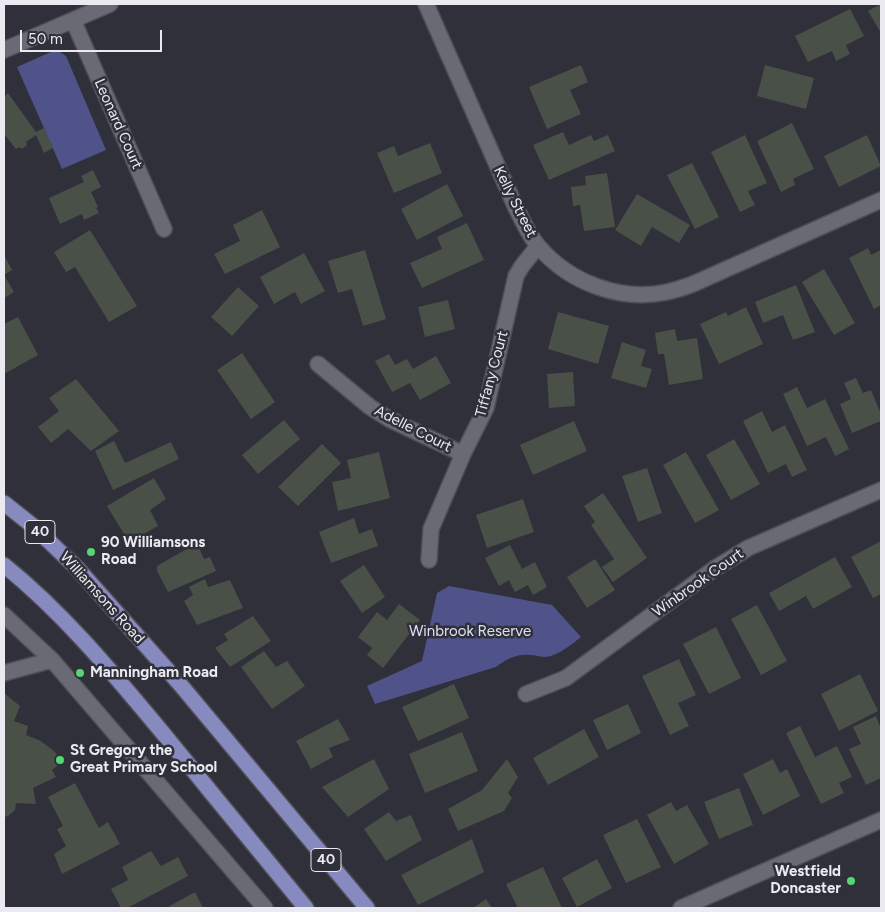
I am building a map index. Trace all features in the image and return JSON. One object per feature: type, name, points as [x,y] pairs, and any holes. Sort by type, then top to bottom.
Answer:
[{"type":"main road","name":"Williamsons Road","points":[[4,503],[33,526],[77,568],[179,683],[367,908]]},
{"type":"main road","points":[[4,564],[25,581],[109,668],[306,908]]},
{"type":"street","points":[[4,50],[110,4]]},
{"type":"street","name":"Kelly Street","points":[[426,4],[516,208],[538,246],[568,272],[594,286],[617,293],[667,292],[693,284],[881,200]]},
{"type":"street","name":"Leonard Court","points":[[73,20],[164,228]]},
{"type":"street","name":"Tiffany Court","points":[[429,560],[431,529],[463,454],[486,408],[516,276],[538,246]]},
{"type":"street","name":"Adelle Court","points":[[318,364],[370,407],[389,420],[463,454]]},
{"type":"street","name":"Winbrook Court","points":[[526,694],[566,678],[714,569],[748,548],[881,490]]},
{"type":"street","points":[[6,622],[52,660],[265,908]]},
{"type":"street","points":[[4,673],[52,660]]},
{"type":"street","points":[[682,908],[881,820]]},
{"type":"green space","points":[[53,51],[60,52],[66,56],[106,150],[62,169],[17,67]]},
{"type":"green space","name":"Winbrook Reserve","points":[[449,586],[552,605],[581,637],[565,649],[551,656],[516,656],[496,667],[375,704],[367,686],[422,661],[437,593]]},
{"type":"building","points":[[881,4],[881,33],[868,11]]},
{"type":"building","points":[[850,9],[864,36],[846,45],[850,54],[836,61],[832,51],[808,62],[795,36]]},
{"type":"building","points":[[581,65],[588,82],[570,90],[581,114],[547,129],[529,87]]},
{"type":"building","points":[[765,65],[814,78],[806,109],[757,96]]},
{"type":"building","points":[[8,93],[36,132],[44,128],[53,148],[44,153],[36,135],[26,142],[27,145],[22,149],[19,147],[16,149],[4,134],[4,97]]},
{"type":"building","points":[[792,123],[814,169],[793,179],[795,185],[781,192],[757,141]]},
{"type":"building","points":[[563,132],[569,145],[591,135],[594,141],[608,135],[615,151],[549,180],[533,145]]},
{"type":"building","points":[[745,135],[767,183],[748,191],[755,205],[740,212],[711,152]]},
{"type":"building","points":[[867,135],[881,166],[839,187],[824,156]]},
{"type":"building","points":[[430,143],[442,173],[394,193],[377,153],[394,146],[398,156]]},
{"type":"building","points":[[692,163],[719,217],[695,229],[667,175]]},
{"type":"building","points":[[93,170],[101,187],[91,192],[99,213],[84,220],[82,214],[60,224],[49,198],[84,182],[81,176]]},
{"type":"building","points":[[607,173],[615,227],[584,231],[580,205],[573,206],[571,187],[586,185],[585,176]]},
{"type":"building","points":[[447,184],[463,216],[417,240],[401,209]]},
{"type":"building","points":[[637,194],[690,225],[679,243],[652,227],[641,246],[615,230]]},
{"type":"building","points":[[262,210],[280,247],[225,274],[214,254],[240,241],[233,225]]},
{"type":"building","points":[[467,223],[484,260],[422,288],[410,263],[442,249],[437,237]]},
{"type":"building","points":[[90,230],[137,306],[109,322],[75,267],[66,272],[54,252]]},
{"type":"building","points":[[868,248],[871,255],[881,250],[881,305],[874,309],[849,258]]},
{"type":"building","points":[[365,250],[386,319],[363,326],[352,289],[338,293],[328,261]]},
{"type":"building","points":[[304,253],[325,291],[301,304],[295,292],[274,304],[260,277]]},
{"type":"building","points":[[4,255],[12,270],[4,275]]},
{"type":"building","points":[[824,269],[855,323],[834,335],[802,282]]},
{"type":"building","points":[[4,275],[14,292],[4,298]]},
{"type":"building","points":[[796,285],[815,332],[793,340],[783,315],[763,323],[755,302]]},
{"type":"building","points":[[238,287],[259,306],[232,336],[211,317]]},
{"type":"building","points":[[448,300],[455,329],[425,337],[418,307]]},
{"type":"building","points":[[746,307],[763,344],[719,364],[700,324],[726,312],[728,316]]},
{"type":"building","points":[[558,312],[609,326],[598,364],[548,349]]},
{"type":"building","points":[[18,317],[38,355],[4,374],[4,324]]},
{"type":"building","points":[[675,329],[677,341],[697,338],[703,379],[669,385],[664,354],[658,354],[655,333]]},
{"type":"building","points":[[622,342],[646,350],[641,366],[652,369],[646,388],[611,378]]},
{"type":"building","points":[[242,353],[275,402],[251,419],[217,370]]},
{"type":"building","points":[[389,354],[395,365],[407,359],[413,369],[436,356],[451,383],[420,400],[410,383],[392,392],[375,361]]},
{"type":"building","points":[[573,372],[575,406],[549,408],[547,374]]},
{"type":"building","points":[[856,378],[863,393],[871,390],[881,414],[881,421],[852,433],[840,404],[851,399],[844,383]]},
{"type":"building","points":[[76,379],[119,431],[91,451],[68,429],[51,443],[38,427],[59,411],[49,398]]},
{"type":"building","points":[[797,387],[807,408],[825,399],[849,449],[835,456],[826,437],[807,446],[783,394]]},
{"type":"building","points":[[762,411],[772,432],[785,425],[807,470],[792,477],[786,464],[768,473],[743,421]]},
{"type":"building","points":[[284,420],[300,439],[258,474],[242,455]]},
{"type":"building","points":[[574,421],[587,451],[533,475],[520,445]]},
{"type":"building","points":[[734,439],[760,484],[731,500],[706,455]]},
{"type":"building","points":[[114,441],[125,463],[171,442],[179,459],[113,490],[95,451]]},
{"type":"building","points":[[322,444],[341,463],[298,506],[278,487]]},
{"type":"building","points":[[379,452],[390,498],[338,511],[332,482],[351,478],[347,460]]},
{"type":"building","points":[[686,452],[719,510],[695,523],[663,465]]},
{"type":"building","points":[[647,468],[662,513],[638,522],[622,476]]},
{"type":"building","points":[[154,478],[166,499],[150,510],[158,526],[129,542],[107,506]]},
{"type":"building","points":[[603,493],[647,558],[613,582],[602,567],[614,559],[591,525],[595,522],[584,506]]},
{"type":"building","points":[[523,499],[534,532],[487,548],[476,515]]},
{"type":"building","points":[[354,518],[359,534],[372,529],[378,546],[331,563],[319,532]]},
{"type":"building","points":[[881,541],[881,594],[873,598],[851,557]]},
{"type":"building","points":[[197,543],[204,559],[210,557],[216,571],[168,592],[157,571],[157,566]]},
{"type":"building","points":[[510,545],[522,569],[535,562],[547,587],[533,595],[528,585],[515,592],[509,580],[499,586],[485,558]]},
{"type":"building","points":[[835,557],[852,587],[813,609],[806,596],[779,611],[769,593]]},
{"type":"building","points":[[595,559],[615,590],[587,608],[567,577]]},
{"type":"building","points":[[364,565],[385,597],[362,613],[340,581]]},
{"type":"building","points":[[205,579],[208,587],[230,580],[243,608],[197,625],[184,601],[193,595],[189,587]]},
{"type":"building","points":[[399,604],[420,620],[383,668],[367,655],[372,648],[358,637],[377,612],[387,620]]},
{"type":"building","points":[[757,605],[787,661],[761,675],[731,619]]},
{"type":"building","points":[[253,616],[271,641],[230,667],[215,648],[228,640],[224,634]]},
{"type":"building","points":[[716,627],[741,678],[709,694],[683,644]]},
{"type":"building","points":[[264,651],[276,667],[287,661],[305,686],[272,709],[241,667]]},
{"type":"building","points":[[679,659],[696,695],[678,703],[689,726],[670,735],[642,676]]},
{"type":"building","points":[[860,674],[878,711],[839,731],[821,694]]},
{"type":"building","points":[[454,684],[469,718],[418,741],[402,707]]},
{"type":"building","points":[[4,693],[20,706],[14,721],[28,726],[26,735],[41,741],[55,752],[62,762],[52,770],[56,777],[33,788],[36,804],[16,803],[15,810],[4,817]]},
{"type":"building","points":[[628,704],[641,733],[607,750],[593,720]]},
{"type":"building","points":[[876,716],[881,729],[881,778],[866,785],[849,749],[861,744],[853,727]]},
{"type":"building","points":[[338,719],[350,740],[329,748],[333,757],[311,769],[296,741]]},
{"type":"building","points":[[800,726],[815,757],[837,746],[852,777],[839,783],[844,793],[821,804],[786,733]]},
{"type":"building","points":[[584,729],[599,757],[548,785],[533,758]]},
{"type":"building","points":[[462,732],[478,771],[425,793],[409,754]]},
{"type":"building","points":[[374,759],[389,789],[348,817],[322,787]]},
{"type":"building","points":[[507,759],[518,777],[508,793],[512,798],[504,811],[458,831],[448,809],[482,790]]},
{"type":"building","points":[[773,759],[780,773],[787,769],[800,796],[763,815],[743,774]]},
{"type":"building","points":[[75,783],[99,828],[108,822],[120,844],[62,874],[54,854],[66,846],[57,829],[63,826],[48,797]]},
{"type":"building","points":[[739,788],[753,825],[719,839],[704,802]]},
{"type":"building","points":[[671,802],[676,811],[687,805],[709,844],[674,864],[647,815]]},
{"type":"building","points":[[389,812],[396,821],[411,815],[422,840],[386,861],[364,829]]},
{"type":"building","points":[[637,819],[661,867],[626,883],[603,835]]},
{"type":"building","points":[[472,839],[484,872],[418,905],[401,875]]},
{"type":"building","points":[[151,851],[161,866],[178,857],[188,876],[127,908],[121,908],[111,889],[128,880],[122,867]]},
{"type":"building","points":[[597,859],[612,888],[577,907],[562,878]]},
{"type":"building","points":[[543,867],[562,908],[518,908],[506,884]]},
{"type":"building","points":[[195,892],[203,908],[166,908]]},
{"type":"building","points":[[486,899],[492,908],[473,908]]},
{"type":"place","name":"90 Williamsons Road","points":[[91,552]]},
{"type":"place","name":"Manningham Road","points":[[80,673]]},
{"type":"place","name":"St Gregory the Great Primary School","points":[[60,760]]},
{"type":"place","name":"Westfield Doncaster","points":[[851,881]]}]
